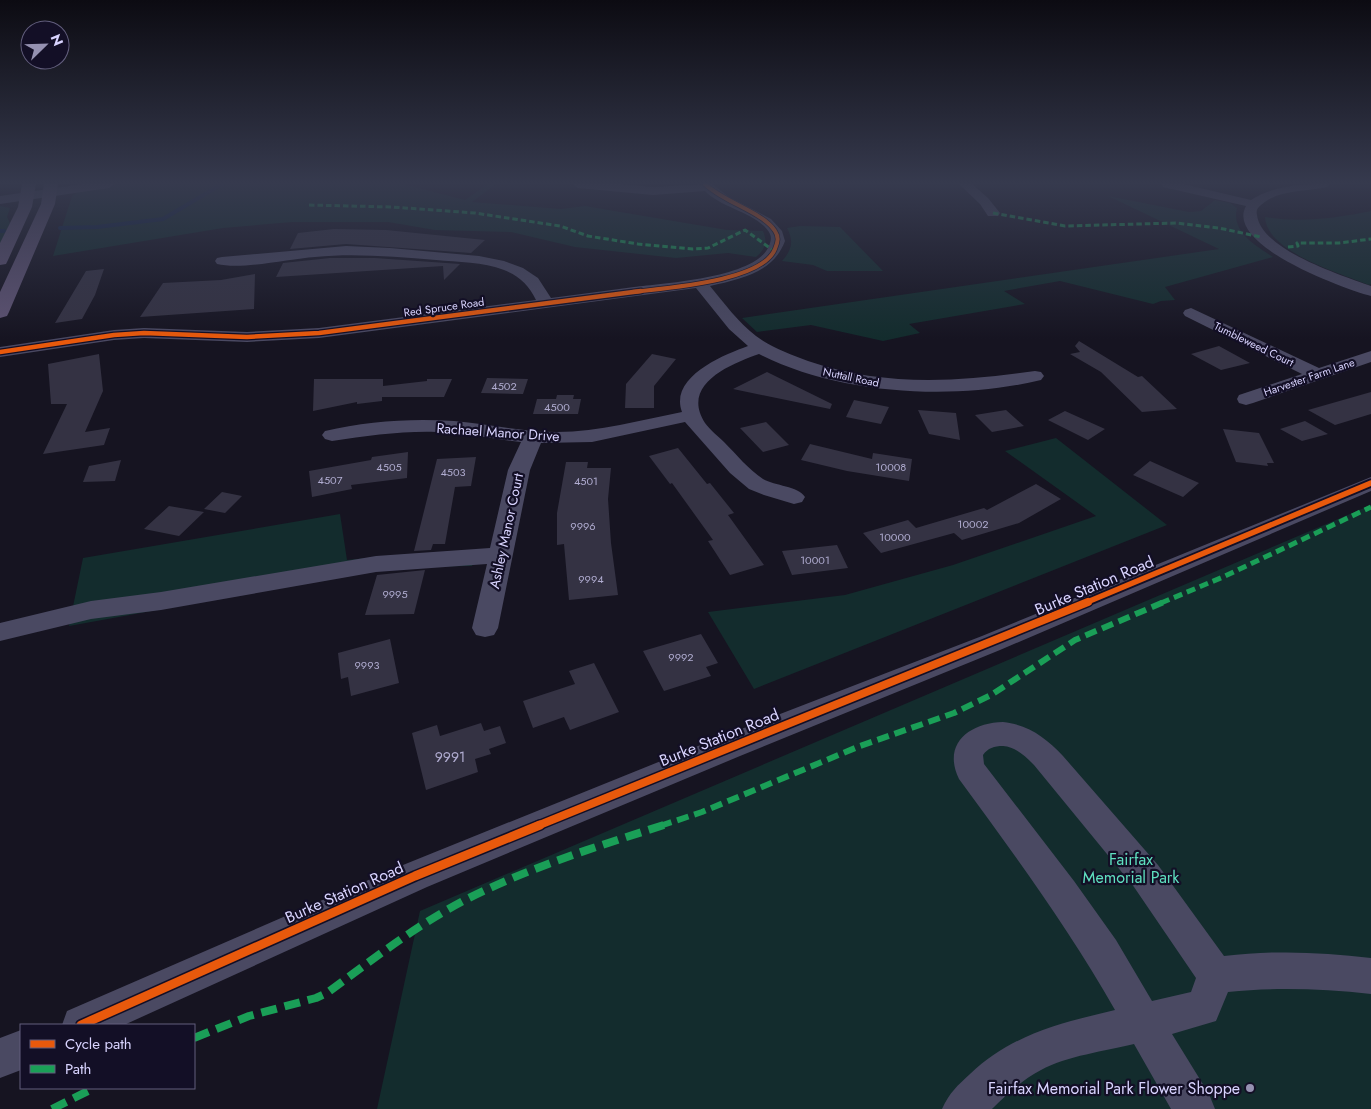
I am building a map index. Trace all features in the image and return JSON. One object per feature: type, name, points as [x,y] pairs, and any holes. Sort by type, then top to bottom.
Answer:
[{"type":"main road","points":[[0,260],[12,236]]},
{"type":"main road","points":[[0,312],[35,236]]},
{"type":"street","name":"Red Spruce Road","points":[[0,352],[114,335],[144,333],[247,337],[300,335],[700,282],[733,275],[758,265],[774,251],[777,236]]},
{"type":"street","points":[[1260,236],[1269,244],[1303,264],[1371,291]]},
{"type":"street","points":[[222,261],[241,261],[309,252],[353,250],[477,260],[505,266],[525,275],[538,288],[546,303]]},
{"type":"street","name":"Nuttall Road","points":[[700,282],[732,322],[760,347],[821,371],[890,384],[956,387],[1035,376]]},
{"type":"street","name":"Tumbleweed Court","points":[[1190,314],[1317,374]]},
{"type":"street","points":[[760,347],[723,362],[707,372],[697,383],[691,395],[692,416],[699,427],[741,473],[763,487],[794,497]]},
{"type":"street","name":"Harvester Farm Lane","points":[[1246,399],[1371,356]]},
{"type":"street","name":"Rachael Manor Drive","points":[[332,435],[405,426],[452,427],[534,438],[560,438],[598,434],[692,416]]},
{"type":"street","name":"Ashley Manor Court","points":[[485,628],[518,470],[534,438]]},
{"type":"street","name":"Burke Station Road","points":[[83,1024],[415,876],[729,747],[991,643],[1371,483]]},
{"type":"street","points":[[0,632],[91,610],[161,601],[376,564],[500,555]]},
{"type":"street","points":[[1194,1109],[1103,953],[1062,892],[970,770],[966,759],[969,748],[978,740],[994,734],[1006,734],[1021,738],[1032,745],[1064,779],[1146,876],[1216,975]]},
{"type":"street","points":[[1216,975],[1262,970],[1318,970],[1371,976]]},
{"type":"street","points":[[963,1109],[1000,1074],[1030,1054],[1063,1042],[1203,1008],[1216,975]]},
{"type":"street","points":[[0,1058],[20,1050]]},
{"type":"green space","points":[[0,236],[5,236],[0,247]]},
{"type":"green space","points":[[59,236],[176,236],[53,256]]},
{"type":"green space","points":[[527,236],[765,236],[762,251],[756,257],[728,253],[676,258],[575,247]]},
{"type":"green space","points":[[849,236],[883,271],[827,271],[813,265],[782,261],[791,245],[791,237]]},
{"type":"green space","points":[[1191,236],[1245,236],[1252,243],[1273,257],[1165,287],[1175,300],[1161,301],[1153,304],[1060,281],[1004,291],[1025,304],[909,324],[920,333],[883,341],[811,325],[757,332],[742,318],[1219,249]]},
{"type":"green space","points":[[1274,236],[1371,236],[1371,284],[1369,285],[1324,268],[1291,251]]},
{"type":"green space","points":[[1056,438],[1167,525],[754,689],[708,612],[845,595],[953,565],[1096,516],[1005,451]]},
{"type":"green space","name":"Fairfax Memorial Park","points":[[1371,505],[1371,1109],[377,1109],[420,911]]},
{"type":"green space","points":[[340,514],[347,560],[397,555],[476,552],[472,566],[393,567],[69,626],[83,558]]},
{"type":"building","points":[[297,236],[443,236],[485,240],[471,253],[346,244],[290,249]]},
{"type":"building","points":[[330,258],[375,258],[460,264],[444,280],[443,266],[276,277],[283,263]]},
{"type":"building","points":[[104,269],[95,295],[82,319],[55,323],[86,271]]},
{"type":"building","points":[[255,274],[254,309],[140,317],[163,283],[221,280]]},
{"type":"building","points":[[1079,341],[1138,377],[1142,376],[1177,409],[1142,412],[1101,372],[1070,354],[1080,352],[1075,346]]},
{"type":"building","points":[[1219,346],[1250,363],[1221,370],[1191,354]]},
{"type":"building","points":[[99,354],[103,391],[85,432],[110,428],[104,445],[43,454],[67,404],[51,404],[48,364]]},
{"type":"building","points":[[652,354],[676,359],[654,386],[654,408],[625,408],[626,384]]},
{"type":"building","points":[[767,372],[832,404],[830,409],[733,389]]},
{"type":"building","points":[[487,378],[528,379],[523,394],[481,393]]},
{"type":"building","points":[[314,379],[383,379],[383,386],[427,381],[427,379],[452,379],[444,397],[382,397],[382,401],[357,404],[357,402],[313,411]]},
{"type":"building","points":[[1371,392],[1371,414],[1335,425],[1308,410]]},
{"type":"building","points":[[557,395],[574,395],[573,399],[581,399],[578,414],[533,414],[537,399],[556,399]]},
{"type":"building","points":[[854,400],[889,407],[881,424],[846,417]]},
{"type":"building","points":[[918,410],[956,413],[960,440],[929,434]]},
{"type":"building","points":[[1006,410],[1024,426],[992,432],[975,415]]},
{"type":"building","points":[[1065,411],[1105,429],[1088,440],[1048,420]]},
{"type":"building","points":[[1305,421],[1328,434],[1302,441],[1280,429]]},
{"type":"building","points":[[766,422],[789,445],[763,452],[740,428]]},
{"type":"building","points":[[1223,429],[1259,433],[1274,463],[1267,463],[1268,466],[1236,462]]},
{"type":"building","points":[[810,444],[872,459],[873,453],[912,459],[909,481],[847,471],[801,460]]},
{"type":"building","points":[[678,448],[707,484],[710,483],[734,513],[728,515],[764,565],[730,575],[708,541],[713,540],[672,483],[670,484],[649,456]]},
{"type":"building","points":[[408,452],[407,478],[351,485],[352,489],[312,497],[309,471],[371,460],[372,457]]},
{"type":"building","points":[[476,457],[471,486],[455,487],[445,544],[433,544],[431,550],[414,551],[437,459]]},
{"type":"building","points":[[121,460],[115,481],[83,482],[89,466]]},
{"type":"building","points":[[1150,461],[1199,483],[1183,497],[1133,475]]},
{"type":"building","points":[[566,462],[588,462],[587,468],[611,468],[608,499],[611,543],[618,595],[569,600],[564,544],[557,545],[557,513]]},
{"type":"building","points":[[1036,484],[1061,499],[1019,523],[962,540],[954,533],[881,553],[863,533],[908,520],[916,528],[984,508],[987,510]]},
{"type":"building","points":[[222,492],[242,496],[225,513],[204,509]]},
{"type":"building","points":[[169,506],[204,512],[179,536],[144,529]]},
{"type":"building","points":[[837,545],[848,568],[792,575],[782,551]]},
{"type":"building","points":[[425,570],[414,614],[365,615],[377,575]]},
{"type":"building","points":[[701,634],[718,663],[706,667],[711,676],[664,691],[643,651]]},
{"type":"building","points":[[390,639],[399,683],[351,696],[348,677],[341,679],[338,653]]},
{"type":"building","points":[[594,663],[619,712],[570,730],[564,717],[533,728],[523,701],[575,684],[569,671]]},
{"type":"building","points":[[481,723],[484,731],[500,726],[506,743],[489,749],[491,754],[475,759],[478,772],[426,790],[412,733],[437,725],[440,736]]},
{"type":"marked path","points":[[587,236],[638,244],[693,249],[708,248],[733,236]]},
{"type":"marked path","points":[[753,236],[774,251]]},
{"type":"marked path","points":[[1255,236],[1261,237]]},
{"type":"marked path","points":[[1288,247],[1298,246],[1297,243],[1339,243],[1371,239]]},
{"type":"marked path","points":[[195,1038],[249,1016],[316,998],[327,993],[409,933],[468,899],[508,880],[563,858],[702,812],[860,746],[954,713],[991,695],[1075,640],[1223,577],[1371,507]]},
{"type":"marked path","points":[[52,1109],[92,1089]]},
{"type":"cycle path","points":[[0,352],[114,335],[144,333],[247,337],[319,333],[700,283],[740,274],[759,265],[774,252],[778,241],[776,236]]},
{"type":"cycle path","points":[[83,1024],[415,876],[729,747],[991,643],[1371,483]]},
{"type":"place","name":"Fairfax Memorial Park Flower Shoppe","points":[[1250,1088]]}]
